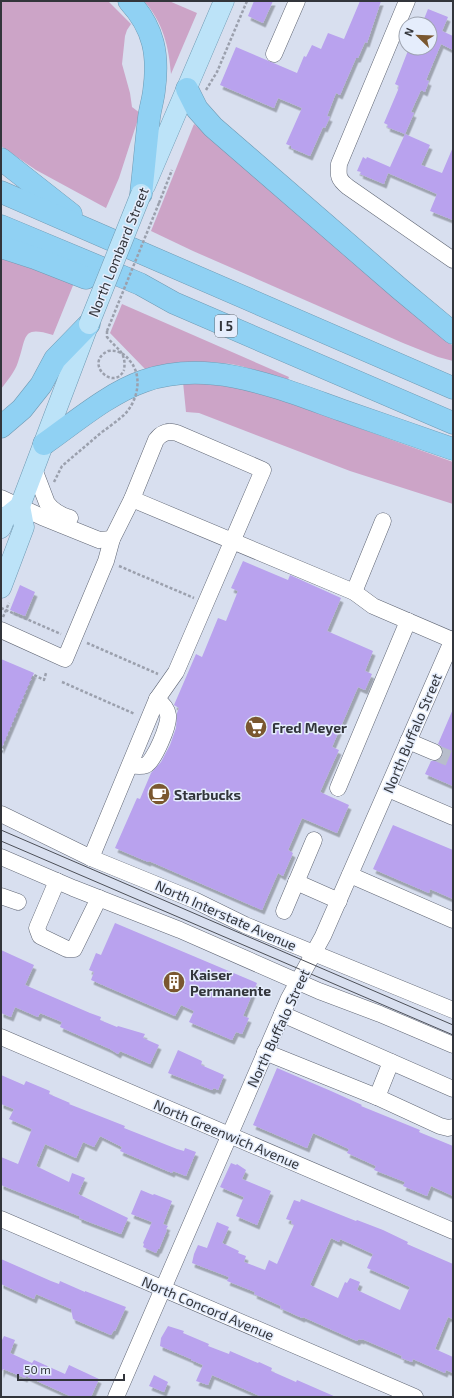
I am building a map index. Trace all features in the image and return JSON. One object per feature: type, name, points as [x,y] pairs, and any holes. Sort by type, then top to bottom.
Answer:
[{"type":"highway","points":[[129,1],[149,29],[154,46],[156,65],[154,92],[149,117],[150,198]]},
{"type":"highway","points":[[195,91],[197,109],[213,127],[453,333]]},
{"type":"highway","points":[[1,159],[98,235]]},
{"type":"highway","name":"I 5","points":[[1,192],[453,388]]},
{"type":"highway","name":"I 5","points":[[1,226],[140,284],[174,303],[453,423]]},
{"type":"highway","points":[[1,247],[35,258],[135,298],[174,303]]},
{"type":"highway","points":[[1,427],[22,409],[41,385],[55,359],[98,328]]},
{"type":"highway","points":[[44,444],[126,388],[162,376],[201,373],[231,376],[285,390],[453,449]]},
{"type":"main road","name":"North Lombard Street","points":[[1,528],[5,518],[20,506],[44,444],[98,328],[195,91],[224,1]]},
{"type":"main road","points":[[1,588],[24,527],[20,506]]},
{"type":"street","points":[[274,54],[297,1]]},
{"type":"street","points":[[407,1],[338,164],[338,175],[341,182],[453,260]]},
{"type":"street","points":[[1,630],[65,658],[106,561],[112,539],[132,499],[159,436],[167,432],[177,432],[263,470],[176,672],[158,700],[149,720],[91,858]]},
{"type":"street","points":[[34,469],[47,503],[51,508],[62,515],[103,531],[112,539]]},
{"type":"street","points":[[1,498],[42,517],[99,540],[112,539]]},
{"type":"street","points":[[132,499],[233,540],[354,592],[373,606],[453,639]]},
{"type":"street","points":[[354,592],[383,521]]},
{"type":"street","points":[[338,788],[408,621]]},
{"type":"street","name":"North Buffalo Street","points":[[116,1397],[289,998],[323,936],[339,901],[453,639]]},
{"type":"street","points":[[130,765],[140,766],[151,762],[165,731],[168,713],[158,700]]},
{"type":"street","points":[[408,741],[434,752]]},
{"type":"street","points":[[388,789],[453,817]]},
{"type":"street","name":"North Interstate Avenue","points":[[1,814],[91,858],[194,900],[255,930],[453,1010]]},
{"type":"street","points":[[284,911],[314,840]]},
{"type":"street","points":[[2,860],[180,930],[453,1045]]},
{"type":"street","points":[[350,875],[453,920]]},
{"type":"street","points":[[57,881],[37,928],[40,936],[67,949],[74,950],[98,898]]},
{"type":"street","points":[[296,882],[339,901]]},
{"type":"street","points":[[1,896],[18,902]]},
{"type":"street","points":[[282,1014],[453,1089]]},
{"type":"street","name":"North Greenwich Avenue","points":[[1,1037],[453,1231]]},
{"type":"street","points":[[265,1052],[377,1098],[440,1126],[448,1128],[453,1127]]},
{"type":"street","points":[[377,1098],[392,1062]]},
{"type":"street","name":"North Concord Avenue","points":[[1,1219],[414,1397]]},
{"type":"path","points":[[195,91],[217,72],[247,1]]},
{"type":"path","name":"North Lombard Street","points":[[98,328],[150,198]]},
{"type":"path","points":[[59,470],[128,411],[135,397],[138,381],[137,372],[127,357],[120,352],[108,351],[103,355],[100,359],[98,367],[100,372],[107,377],[112,378],[119,376],[124,370],[124,360],[121,352],[98,328]]},
{"type":"path","points":[[1,608],[63,635]]},
{"type":"path","points":[[80,640],[170,680]]},
{"type":"path","points":[[1,753],[34,675],[44,680],[46,673]]},
{"type":"path","points":[[62,682],[149,720]]},
{"type":"shaded area","points":[[4,1],[108,1],[131,24],[125,36],[122,64],[130,93],[132,107],[140,113],[119,178],[106,208],[36,170],[1,146],[1,3]]},
{"type":"shaded area","points":[[144,1],[169,1],[197,13],[171,74],[169,54],[164,35],[156,17]]},
{"type":"shaded area","points":[[194,124],[453,346],[453,361],[438,357],[403,343],[193,251],[151,231]]},
{"type":"shaded area","points":[[1,258],[74,283],[53,335],[35,331],[27,335],[15,369],[1,389]]},
{"type":"shaded area","points":[[122,304],[289,377],[287,382],[245,367],[231,364],[188,362],[145,369],[110,333]]},
{"type":"shaded area","points":[[183,382],[223,384],[273,397],[453,462],[453,504],[350,471],[199,413],[186,412]]},
{"type":"building","points":[[254,1],[273,1],[263,23],[248,16]]},
{"type":"building","points":[[360,1],[381,1],[367,43],[365,42],[358,58],[356,58],[340,95],[336,93],[327,116],[330,117],[325,128],[323,127],[310,156],[291,148],[291,146],[286,144],[302,108],[278,98],[274,108],[220,85],[236,47],[297,73],[304,56],[306,57],[312,45],[321,49],[328,33],[344,39]]},
{"type":"building","points":[[428,9],[448,17],[442,31],[453,36],[453,50],[441,44],[438,51],[438,16],[425,16]]},
{"type":"building","points":[[406,56],[436,56],[426,80],[429,81],[425,92],[421,90],[411,112],[414,113],[405,134],[387,127],[388,125],[384,123],[398,90],[399,86],[395,84]]},
{"type":"building","points":[[405,134],[430,145],[421,165],[442,173],[453,147],[453,220],[430,211],[437,194],[388,173],[384,184],[360,174],[361,172],[357,171],[363,157],[366,159],[367,157],[390,167]]},
{"type":"building","name":"Fred Meyer","points":[[243,561],[288,580],[290,575],[341,598],[327,631],[373,651],[365,671],[372,674],[365,690],[358,687],[332,747],[339,750],[320,792],[349,805],[337,833],[302,818],[288,850],[293,853],[283,876],[278,873],[262,910],[149,861],[148,862],[115,848],[137,798],[140,799],[151,773],[161,762],[170,745],[176,728],[177,713],[179,708],[174,705],[196,654],[202,657],[218,618],[226,621],[238,591],[231,588]]},
{"type":"building","points":[[20,585],[35,592],[25,616],[10,610]]},
{"type":"building","points":[[1,659],[34,673],[1,750]]},
{"type":"building","points":[[453,709],[453,786],[425,774],[431,761],[436,761],[443,756],[443,750],[438,744]]},
{"type":"building","points":[[393,825],[453,850],[453,899],[430,889],[429,893],[373,869]]},
{"type":"building","name":"Kaiser Permanente","points":[[115,923],[257,983],[243,1016],[249,1018],[242,1034],[236,1032],[232,1040],[189,1022],[194,1011],[181,1005],[175,1016],[91,980],[94,972],[89,970],[96,953],[101,955]]},
{"type":"building","points":[[1,950],[34,965],[25,985],[101,1017],[100,1020],[117,1027],[118,1026],[145,1034],[143,1038],[159,1045],[150,1064],[120,1051],[118,1054],[60,1027],[62,1022],[40,1013],[38,1017],[15,1007],[11,1017],[1,1013]]},
{"type":"building","points":[[178,1050],[202,1061],[201,1065],[224,1075],[218,1090],[214,1088],[212,1090],[168,1073]]},
{"type":"building","points":[[277,1068],[362,1105],[361,1106],[420,1130],[419,1132],[453,1146],[453,1196],[431,1186],[427,1196],[403,1186],[405,1182],[374,1170],[376,1166],[347,1153],[349,1149],[313,1133],[307,1148],[253,1125]]},
{"type":"building","points":[[1,1075],[24,1085],[26,1081],[50,1091],[49,1094],[70,1103],[69,1104],[125,1126],[124,1128],[177,1149],[184,1151],[185,1148],[196,1152],[186,1176],[173,1171],[172,1173],[120,1151],[122,1147],[100,1136],[94,1147],[83,1142],[76,1158],[45,1144],[36,1166],[69,1182],[72,1173],[85,1178],[78,1194],[128,1218],[121,1234],[1,1185],[1,1157],[18,1164],[32,1129],[9,1119],[14,1109],[1,1104]]},
{"type":"building","points":[[231,1163],[237,1164],[246,1170],[242,1179],[271,1191],[257,1225],[236,1216],[244,1197],[220,1187]]},
{"type":"building","points":[[141,1190],[172,1201],[163,1224],[168,1226],[166,1229],[167,1230],[156,1253],[143,1247],[143,1243],[152,1222],[131,1214]]},
{"type":"building","points":[[301,1199],[383,1230],[408,1242],[407,1244],[453,1264],[453,1319],[448,1317],[435,1349],[453,1357],[453,1373],[446,1370],[445,1373],[413,1359],[412,1362],[401,1358],[402,1356],[362,1339],[357,1341],[303,1317],[302,1318],[280,1308],[281,1306],[254,1294],[255,1292],[227,1281],[229,1277],[192,1263],[198,1245],[207,1248],[217,1222],[229,1227],[222,1243],[246,1256],[244,1262],[265,1270],[269,1260],[277,1264],[294,1225],[291,1223],[292,1221],[286,1219],[294,1200],[300,1202]],"holes":[[[331,1238],[339,1242],[340,1239],[373,1254],[367,1268],[410,1287],[400,1310],[357,1290],[360,1282],[350,1278],[347,1283],[345,1282],[338,1298],[310,1285]]]},
{"type":"building","points":[[1,1259],[51,1281],[59,1284],[60,1281],[126,1307],[115,1331],[114,1330],[111,1335],[73,1319],[71,1309],[36,1294],[34,1299],[1,1284]]},
{"type":"building","points":[[168,1326],[184,1331],[183,1333],[209,1344],[208,1346],[229,1354],[230,1351],[258,1363],[259,1362],[272,1368],[271,1371],[296,1382],[297,1380],[336,1397],[262,1397],[212,1375],[208,1385],[196,1381],[203,1365],[160,1346],[161,1338]]},
{"type":"building","points":[[4,1336],[15,1340],[10,1353],[32,1363],[34,1360],[65,1374],[69,1365],[99,1379],[91,1397],[72,1397],[26,1376],[25,1378],[3,1369],[1,1374],[1,1342]]},
{"type":"building","points":[[154,1375],[168,1382],[164,1392],[149,1386]]},
{"type":"tunnel","points":[[434,752],[453,760]]},
{"type":"tram line","points":[[1,830],[453,1025]]},
{"type":"tram line","points":[[1,841],[453,1035]]},
{"type":"place","name":"Fred Meyer","points":[[256,727]]},
{"type":"place","name":"Starbucks","points":[[159,794]]},
{"type":"place","name":"Kaiser Permanente","points":[[174,982]]}]
